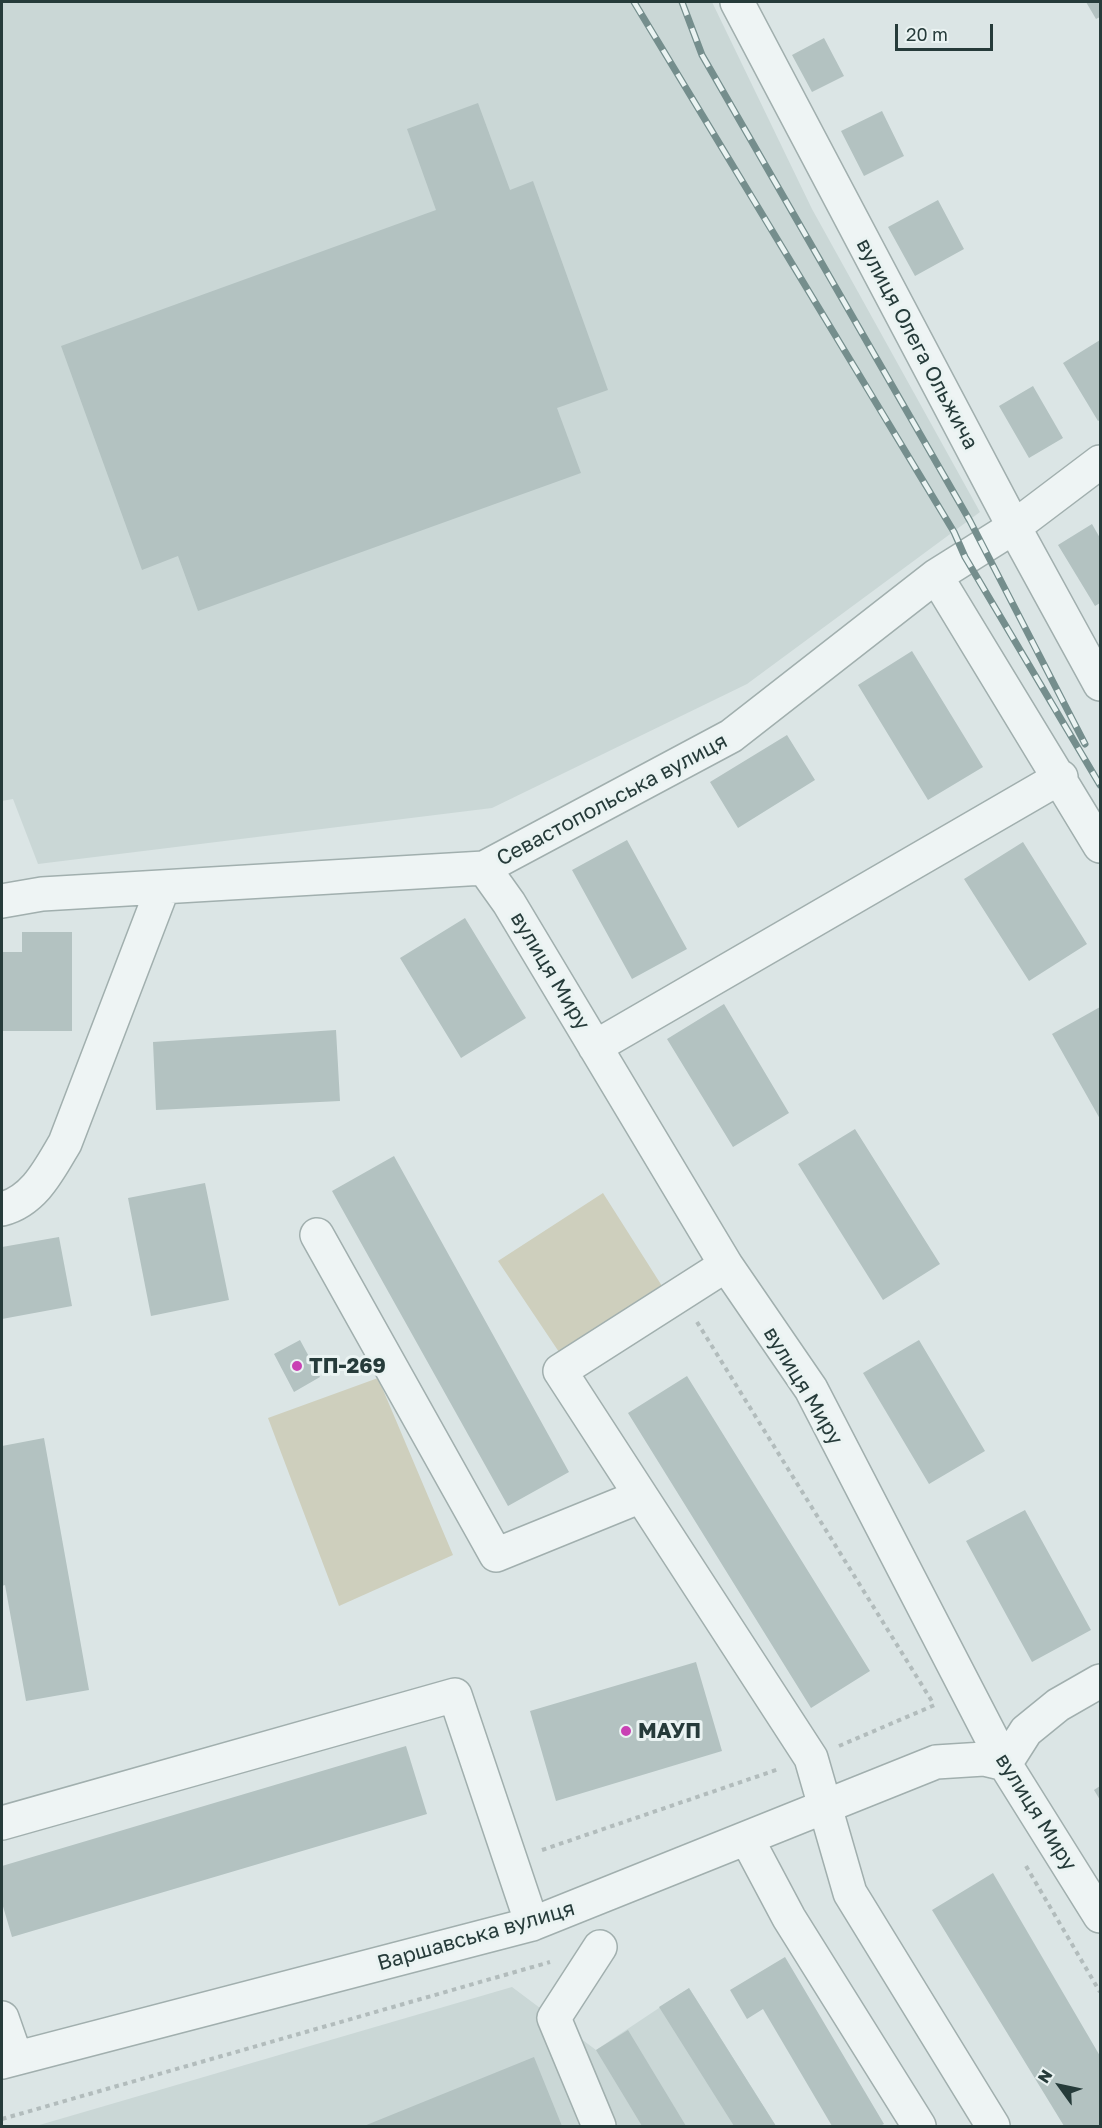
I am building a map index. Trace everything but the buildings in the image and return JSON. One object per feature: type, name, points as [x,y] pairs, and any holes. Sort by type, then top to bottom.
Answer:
[{"type":"street","name":"вулиця Олега Ольжича","points":[[737,2],[1014,527],[1101,684]]},
{"type":"street","name":"Севастопольська вулиця","points":[[2,901],[42,894],[484,868],[732,736],[936,576],[1014,527],[1101,462]]},
{"type":"street","points":[[936,576],[1061,777],[1101,846]]},
{"type":"street","points":[[595,1047],[1061,777]]},
{"type":"street","name":"вулиця Миру","points":[[484,868],[509,903],[726,1265],[811,1389],[1005,1764],[1101,1916]]},
{"type":"street","points":[[2,1209],[18,1205],[43,1180],[65,1143],[163,887]]},
{"type":"street","points":[[317,1235],[496,1555],[641,1496]]},
{"type":"street","points":[[726,1265],[560,1371],[811,1758],[850,1893],[993,2127]]},
{"type":"street","points":[[1005,1764],[1026,1731],[1058,1705],[1101,1681]]},
{"type":"street","points":[[2,1823],[455,1695],[532,1924]]},
{"type":"street","name":"Варшавська вулиця","points":[[9,2060],[532,1924],[936,1762],[984,1758],[1005,1764]]},
{"type":"street","points":[[747,1839],[789,1918],[918,2127]]},
{"type":"street","points":[[599,2127],[554,2018],[600,1947]]},
{"type":"street","points":[[2,2018],[9,2060]]},
{"type":"path","points":[[681,1295],[939,1714]]},
{"type":"path","points":[[510,1860],[614,1828],[811,1758],[968,1691]]},
{"type":"path","points":[[1023,1860],[1101,1992]]},
{"type":"path","points":[[2,2119],[600,1947]]},
{"type":"shaded area","points":[[2,2],[712,2],[812,209],[980,512],[747,684],[492,808],[38,864],[13,799],[2,801]]},
{"type":"shaded area","points":[[512,1987],[596,2050],[689,1988],[776,2126],[36,2126]]},
{"type":"green space","points":[[603,1193],[662,1286],[559,1352],[498,1261]]},
{"type":"green space","points":[[378,1378],[453,1555],[339,1606],[268,1418]]},
{"type":"railway","points":[[634,2],[954,532],[965,557],[1100,785]]},
{"type":"railway","points":[[682,2],[702,55],[970,521],[1085,744]]},
{"type":"place","name":"ТП-269","points":[[297,1366]]},
{"type":"place","name":"МАУП","points":[[626,1731]]}]
